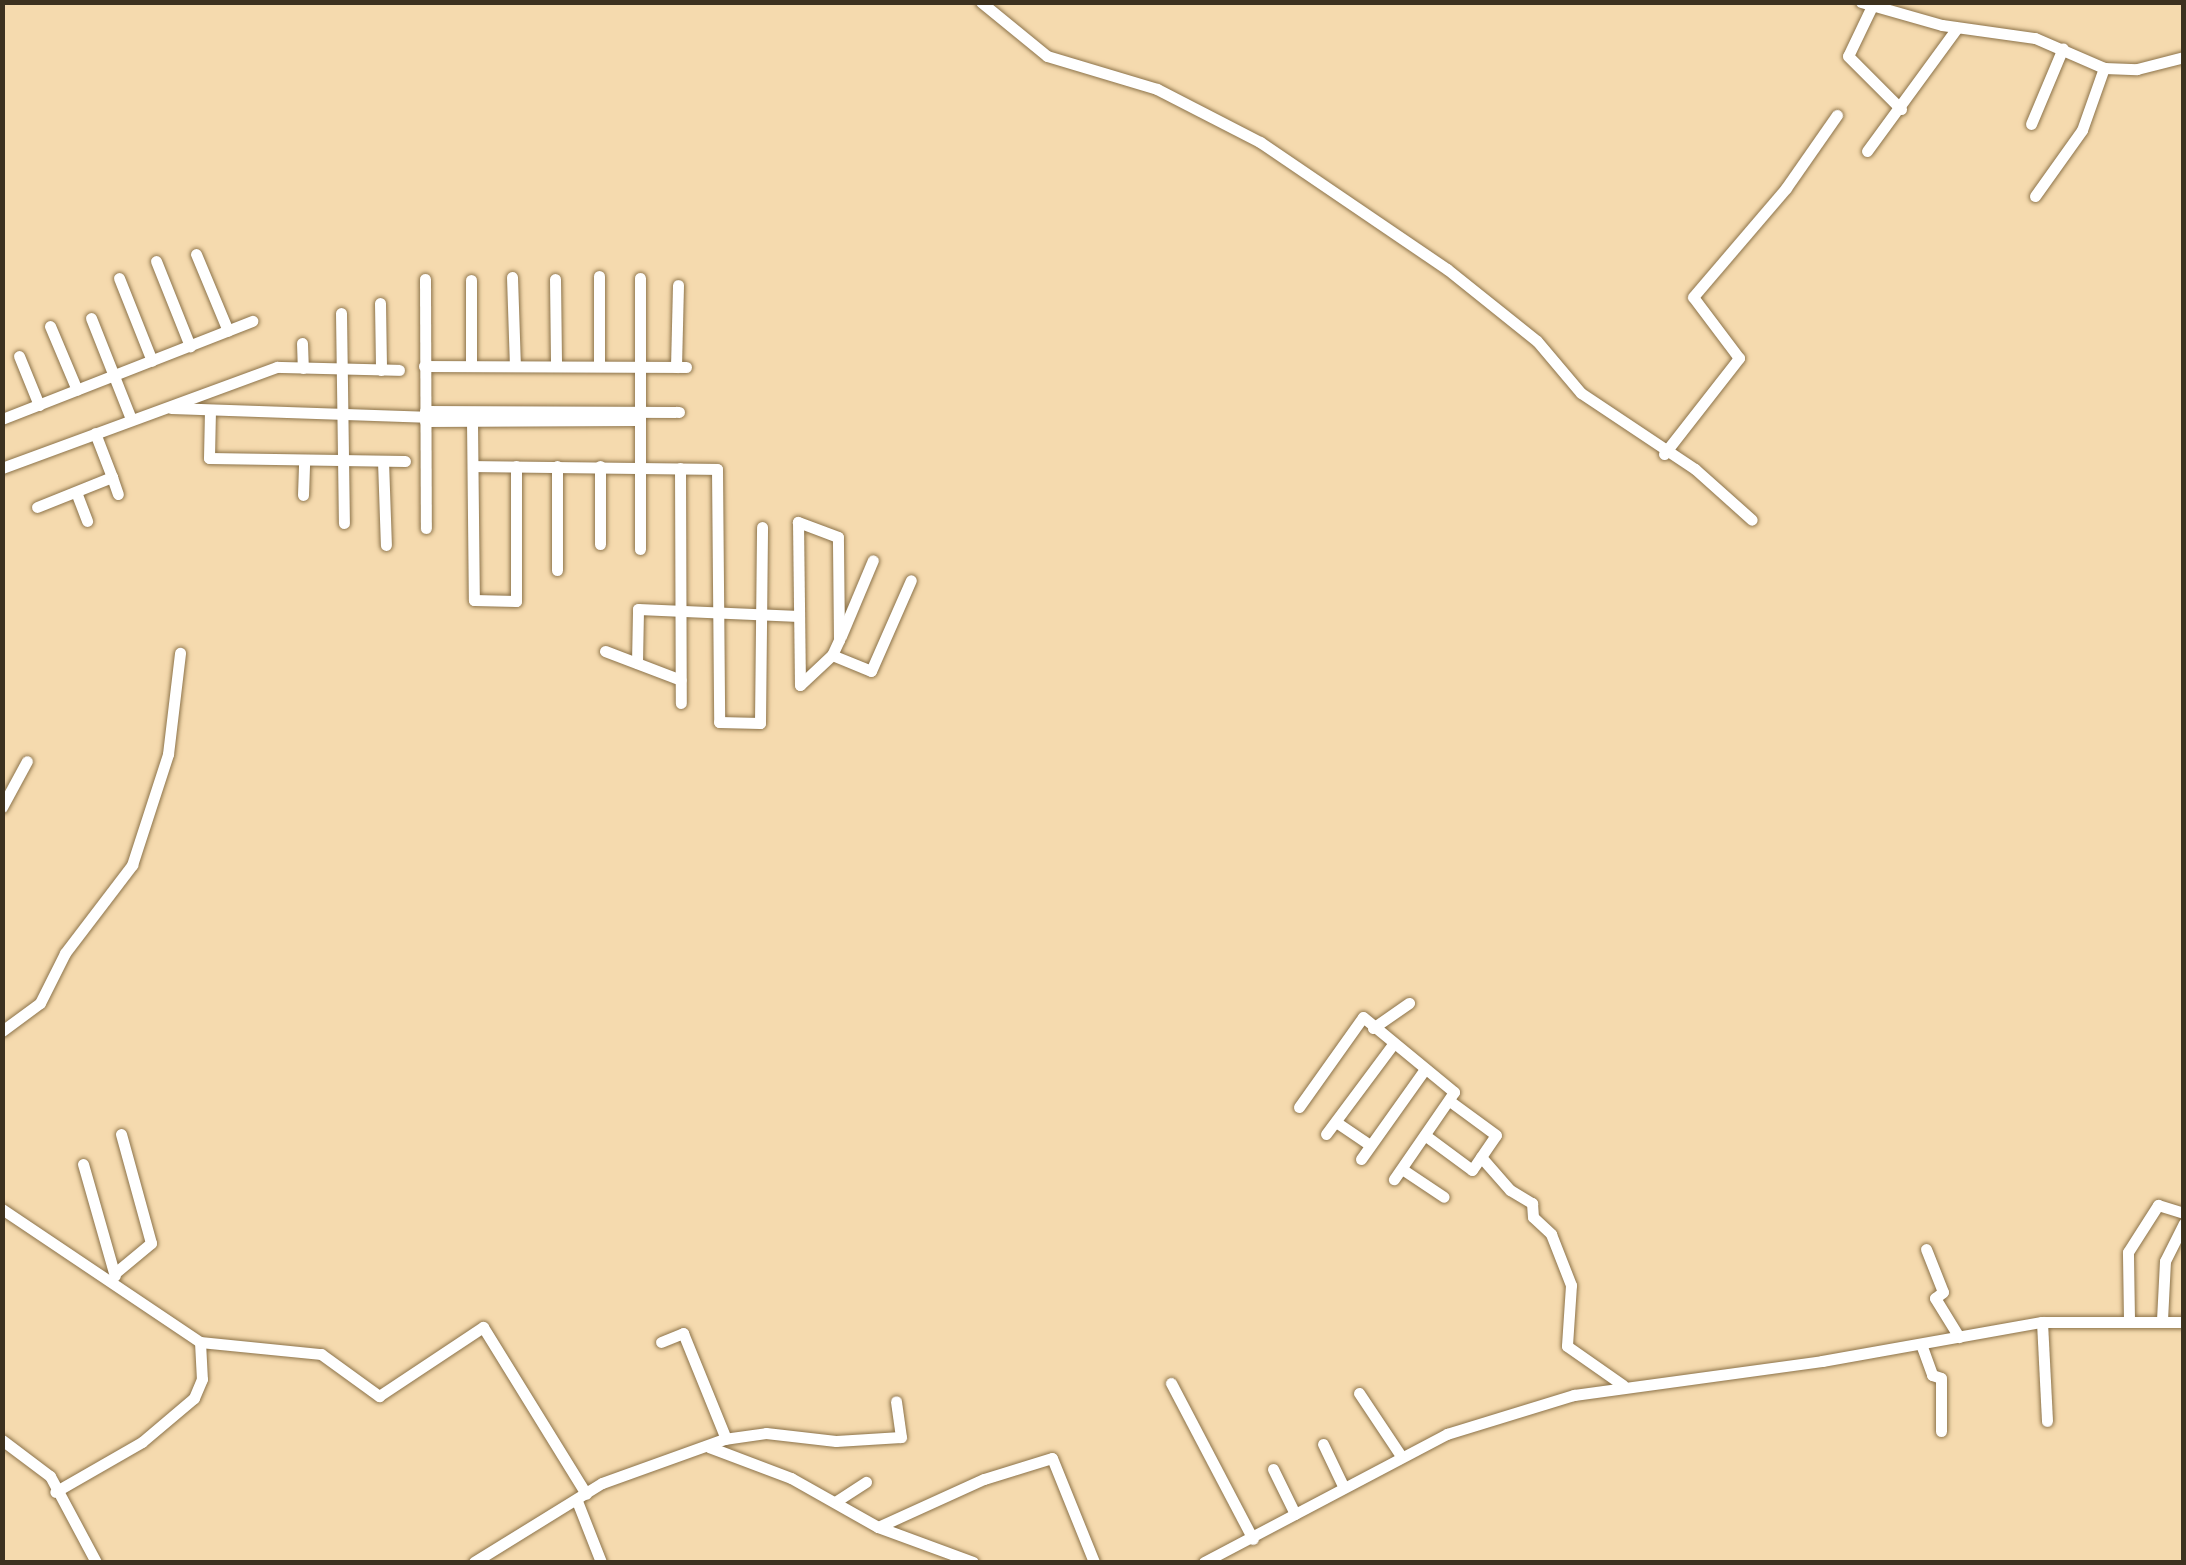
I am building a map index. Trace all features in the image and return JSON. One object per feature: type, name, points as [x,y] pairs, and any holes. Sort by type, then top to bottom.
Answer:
[{"type":"street","points":[[981,2],[1047,56],[1156,89],[1260,142],[1447,270],[1537,340],[1581,392],[1664,454],[1696,470],[1752,520]]},
{"type":"street","points":[[1901,108],[1848,56],[1866,4],[1957,28],[2064,48],[2104,68],[2137,69],[2184,57]]},
{"type":"street","points":[[1866,151],[1957,28]]},
{"type":"street","points":[[2031,124],[2064,48]]},
{"type":"street","points":[[2035,196],[2082,130],[2104,68]]},
{"type":"street","points":[[1664,454],[1739,358],[1693,297],[1786,188],[1838,115]]},
{"type":"street","points":[[196,254],[228,331]]},
{"type":"street","points":[[156,262],[190,346]]},
{"type":"street","points":[[599,276],[599,366]]},
{"type":"street","points":[[512,277],[514,366]]},
{"type":"street","points":[[120,278],[152,360]]},
{"type":"street","points":[[640,278],[640,549]]},
{"type":"street","points":[[425,279],[426,528]]},
{"type":"street","points":[[555,279],[556,366]]},
{"type":"street","points":[[471,280],[471,366]]},
{"type":"street","points":[[424,366],[681,367],[678,285]]},
{"type":"street","points":[[380,302],[381,370]]},
{"type":"street","points":[[341,314],[344,523]]},
{"type":"street","points":[[91,318],[131,420]]},
{"type":"street","points":[[2,420],[252,321]]},
{"type":"street","points":[[50,326],[76,390]]},
{"type":"street","points":[[302,343],[303,368]]},
{"type":"street","points":[[18,356],[39,405]]},
{"type":"street","points":[[2,468],[276,367],[399,370]]},
{"type":"street","points":[[161,408],[342,415],[638,416]]},
{"type":"street","points":[[210,410],[210,458],[405,461]]},
{"type":"street","points":[[424,416],[472,421],[679,412]]},
{"type":"street","points":[[472,421],[474,600],[516,600],[516,466]]},
{"type":"street","points":[[95,433],[118,494]]},
{"type":"street","points":[[303,495],[304,460]]},
{"type":"street","points":[[384,461],[386,545]]},
{"type":"street","points":[[473,466],[717,469],[718,722],[760,723],[762,527]]},
{"type":"street","points":[[557,466],[557,570]]},
{"type":"street","points":[[600,466],[600,544]]},
{"type":"street","points":[[680,468],[681,703]]},
{"type":"street","points":[[37,507],[112,478]]},
{"type":"street","points":[[76,492],[87,521]]},
{"type":"street","points":[[839,640],[838,536],[798,522],[800,685],[832,655],[839,640],[873,560]]},
{"type":"street","points":[[832,655],[870,671],[911,580]]},
{"type":"street","points":[[637,663],[638,609],[799,616]]},
{"type":"street","points":[[605,651],[680,680]]},
{"type":"street","points":[[2,1031],[40,1003],[65,954],[132,865],[168,754],[180,654]]},
{"type":"street","points":[[2,807],[27,761]]},
{"type":"street","points":[[1373,1028],[1409,1003]]},
{"type":"street","points":[[1299,1107],[1363,1017],[1454,1092],[1451,1102],[1398,1174],[1444,1197]]},
{"type":"street","points":[[1326,1134],[1393,1044]]},
{"type":"street","points":[[1360,1158],[1425,1069]]},
{"type":"street","points":[[1426,1136],[1472,1170],[1496,1135],[1451,1102]]},
{"type":"street","points":[[1336,1122],[1370,1146]]},
{"type":"street","points":[[116,1279],[151,1241],[121,1134]]},
{"type":"street","points":[[1481,1157],[1510,1190],[1532,1203],[1532,1217],[1551,1234],[1572,1284],[1567,1346],[1623,1385]]},
{"type":"street","points":[[83,1164],[116,1279]]},
{"type":"street","points":[[2129,1319],[2128,1252],[2158,1205],[2184,1213]]},
{"type":"street","points":[[2,1209],[116,1279],[200,1342],[321,1354],[379,1396],[483,1327],[582,1498],[601,1562]]},
{"type":"street","points":[[2162,1320],[2164,1269],[2184,1223]]},
{"type":"street","points":[[1926,1249],[1943,1292],[1935,1298],[1959,1337]]},
{"type":"street","points":[[2042,1322],[2047,1421]]},
{"type":"street","points":[[1204,1562],[1401,1456],[1512,1411],[1623,1385],[1921,1344],[2042,1322],[2184,1322]]},
{"type":"street","points":[[661,1342],[683,1332],[726,1438]]},
{"type":"street","points":[[55,1492],[142,1442],[194,1398],[201,1388],[200,1342]]},
{"type":"street","points":[[1921,1344],[1932,1375],[1940,1378],[1941,1431]]},
{"type":"street","points":[[1171,1383],[1253,1538]]},
{"type":"street","points":[[1359,1393],[1401,1456]]},
{"type":"street","points":[[474,1562],[582,1498],[726,1438],[766,1433],[836,1441],[901,1438],[896,1401]]},
{"type":"street","points":[[2,1440],[41,1467],[96,1562]]},
{"type":"street","points":[[1324,1444],[1343,1486]]},
{"type":"street","points":[[709,1447],[791,1478],[878,1527],[972,1562]]},
{"type":"street","points":[[878,1527],[984,1479],[1052,1458],[1094,1562]]},
{"type":"street","points":[[1274,1469],[1294,1514]]},
{"type":"street","points":[[834,1502],[866,1482]]}]
